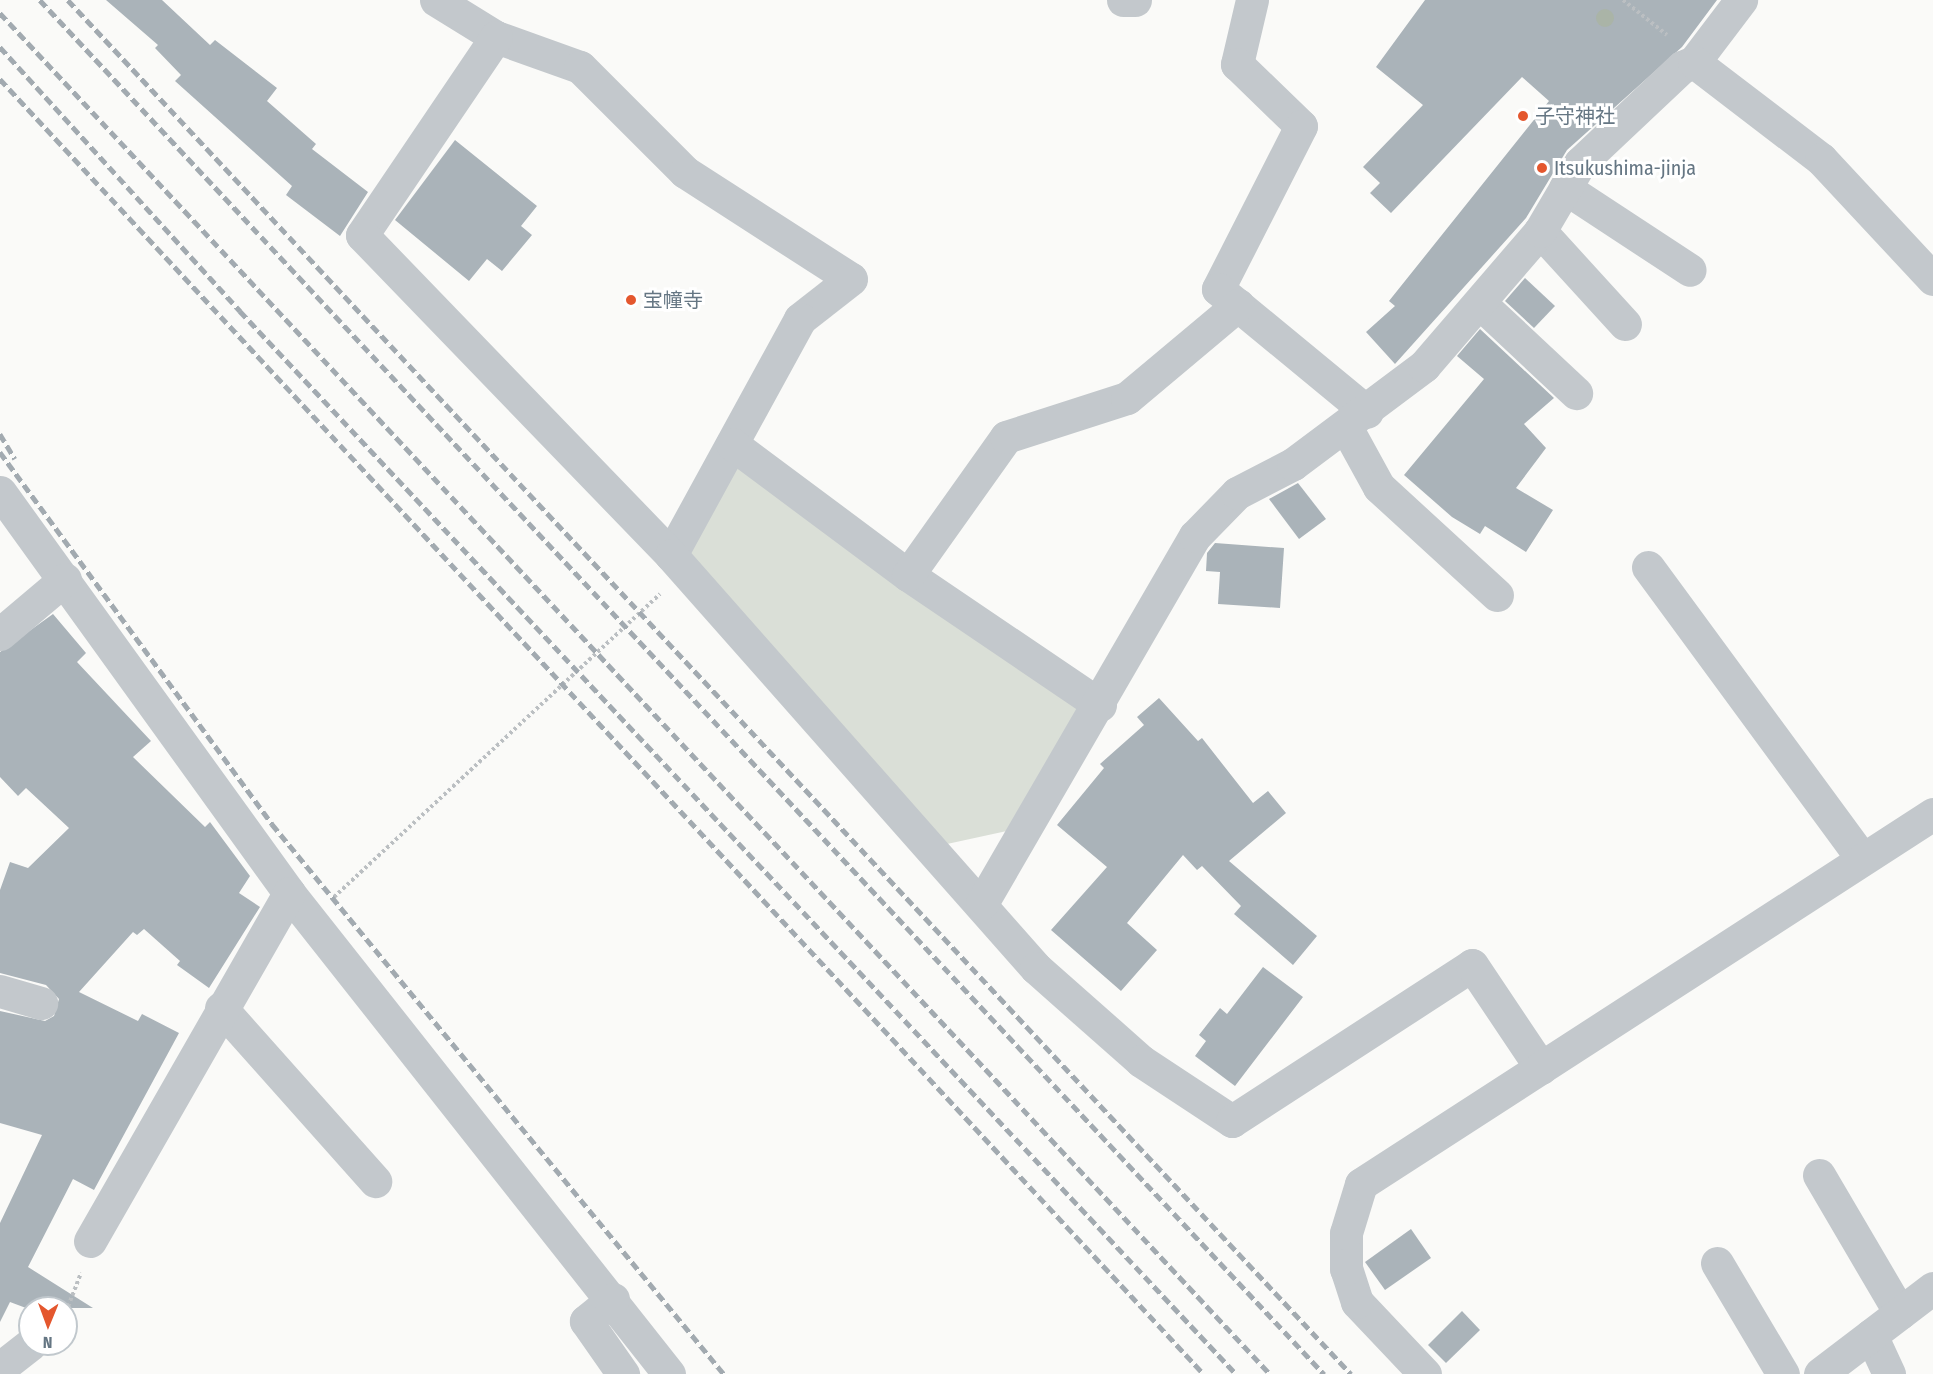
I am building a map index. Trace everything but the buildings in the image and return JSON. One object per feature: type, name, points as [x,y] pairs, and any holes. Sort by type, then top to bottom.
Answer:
[{"type":"street","points":[[436,0],[496,37],[580,68],[685,172],[850,279],[800,319],[671,555]]},
{"type":"street","points":[[1123,0],[1135,0]]},
{"type":"street","points":[[1252,0],[1237,64],[1301,126],[1218,289],[1238,305],[1357,419],[1379,487],[1497,595]]},
{"type":"street","points":[[982,903],[1100,705],[1195,536],[1237,492],[1357,419],[1424,366],[1482,305],[1540,231],[1580,163],[1694,62],[1741,0]]},
{"type":"street","points":[[496,37],[362,235],[671,555],[982,903],[1036,968],[1141,1061],[1232,1121],[1472,965],[1541,1068]]},
{"type":"street","points":[[1694,62],[1821,159],[1933,279]]},
{"type":"street","points":[[1565,188],[1690,270]]},
{"type":"street","points":[[1540,231],[1625,324]]},
{"type":"street","points":[[908,574],[1006,437],[1127,398],[1238,305]]},
{"type":"street","points":[[1482,305],[1576,393]]},
{"type":"street","points":[[732,444],[908,574],[1100,705]]},
{"type":"street","points":[[0,492],[65,579],[289,893],[613,1299],[669,1374]]},
{"type":"street","points":[[1648,567],[1862,858]]},
{"type":"street","points":[[0,634],[65,579]]},
{"type":"street","points":[[1425,1374],[1357,1302],[1346,1269],[1351,1205],[1361,1184],[1933,813]]},
{"type":"street","points":[[90,1241],[221,1008],[289,893]]},
{"type":"street","points":[[0,991],[41,1003]]},
{"type":"street","points":[[221,1008],[375,1181]]},
{"type":"street","points":[[1819,1175],[1900,1313]]},
{"type":"street","points":[[1717,1263],[1783,1374]]},
{"type":"street","points":[[1820,1374],[1933,1288]]},
{"type":"street","points":[[613,1299],[586,1321],[623,1374]]},
{"type":"street","points":[[1871,1335],[1889,1374]]},
{"type":"street","points":[[0,1368],[18,1354]]},
{"type":"path","points":[[1623,0],[1694,62]]},
{"type":"path","points":[[332,899],[663,591]]},
{"type":"path","points":[[71,1296],[90,1241]]},
{"type":"shaded area","points":[[742,456],[1089,702],[1016,829],[947,844],[685,549]]},
{"type":"railway","points":[[40,0],[1324,1374]]},
{"type":"railway","points":[[68,0],[1351,1374]]},
{"type":"railway","points":[[0,13],[1270,1374]]},
{"type":"railway","points":[[0,47],[240,311],[1236,1374]]},
{"type":"railway","points":[[0,79],[1204,1374]]},
{"type":"railway","points":[[0,434],[15,459]]},
{"type":"railway","points":[[0,452],[272,824],[724,1374]]},
{"type":"place","name":"子守神社","points":[[1523,116]]},
{"type":"place","name":"Itsukushima-jinja","points":[[1542,168]]},
{"type":"place","name":"宝幢寺","points":[[631,300]]}]
